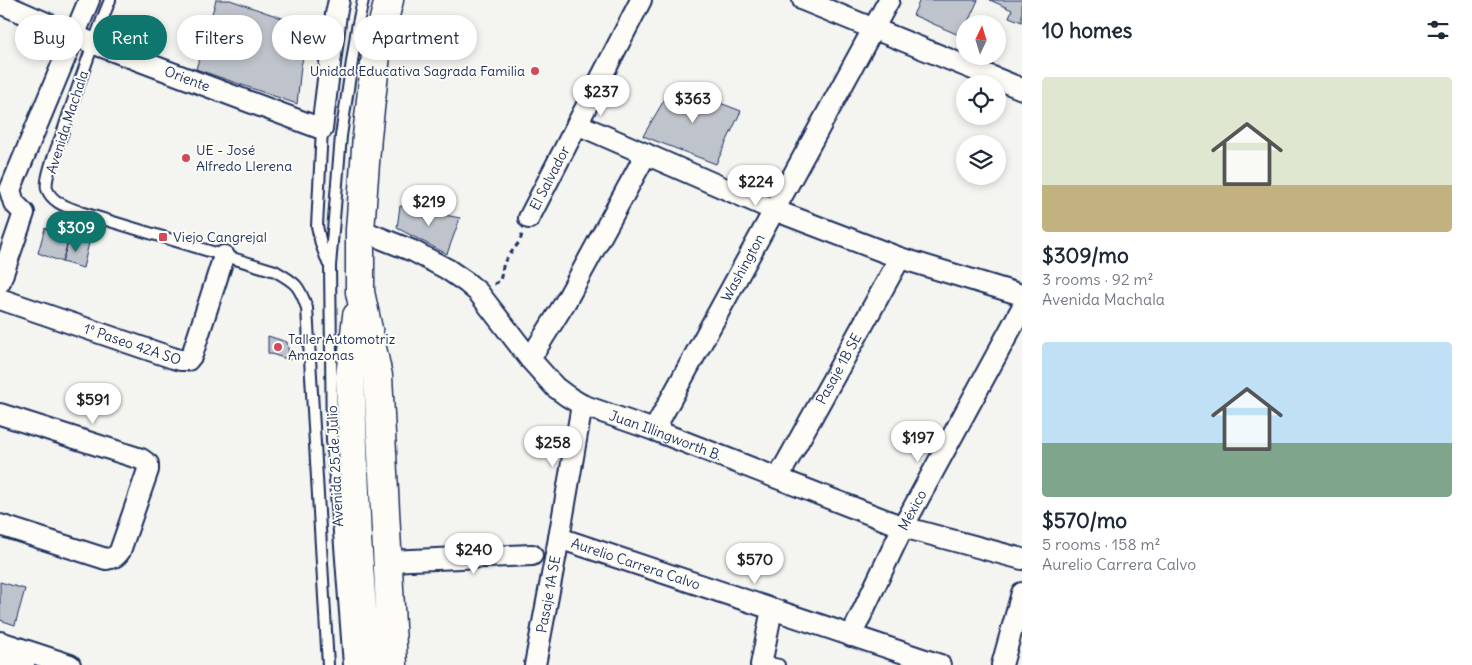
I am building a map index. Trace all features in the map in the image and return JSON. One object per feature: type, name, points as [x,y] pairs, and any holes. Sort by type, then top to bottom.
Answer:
[{"type":"main road","name":"Avenida 25 de Julio","points":[[366,665],[348,539],[350,377],[360,292],[360,230],[367,136],[376,55],[389,0]]},
{"type":"main road","name":"Avenida 25 de Julio","points":[[360,292],[378,376],[393,665]]},
{"type":"main road","points":[[0,658],[20,665]]},
{"type":"street","name":"Avenida Machala","points":[[83,40],[89,0]]},
{"type":"street","name":"Avenida 25 de Julio","points":[[322,129],[339,0]]},
{"type":"street","name":"El Salvador","points":[[529,218],[641,0]]},
{"type":"street","points":[[803,0],[1022,89]]},
{"type":"street","name":"Washington","points":[[654,430],[889,0]]},
{"type":"street","name":"Oriente","points":[[0,3],[27,15]]},
{"type":"street","name":"Oriente","points":[[83,40],[322,129]]},
{"type":"street","name":"Avenida Machala","points":[[0,282],[24,213],[14,203],[10,190],[73,60]]},
{"type":"street","points":[[577,124],[774,210],[900,258],[1022,296]]},
{"type":"street","points":[[530,359],[566,301],[646,154]]},
{"type":"street","name":"Juan Illingworth B.","points":[[360,230],[413,251],[447,269],[478,292],[530,359],[555,387],[582,405],[654,430],[903,526],[1022,560]]},
{"type":"street","name":"1° Paseo 42A SO","points":[[0,299],[173,358],[188,360],[192,356],[224,256]]},
{"type":"street","name":"Pasaje 1B SE","points":[[778,478],[900,258]]},
{"type":"street","name":"México","points":[[851,636],[903,526],[1022,308]]},
{"type":"street","name":"Pasaje 1A SE","points":[[535,665],[582,405]]},
{"type":"street","points":[[0,414],[141,459],[148,464],[148,470],[117,556],[106,559],[0,525]]},
{"type":"street","name":"Aurelio Carrera Calvo","points":[[559,538],[940,665]]},
{"type":"street","points":[[387,562],[532,555]]},
{"type":"street","points":[[1002,665],[1022,593]]},
{"type":"street","points":[[767,664],[772,609]]},
{"type":"street","points":[[0,642],[70,665]]},
{"type":"lane","name":"Avenida Machala","points":[[83,40],[110,0]]},
{"type":"lane","name":"Avenida 25 de Julio","points":[[349,665],[348,539],[332,440],[330,266],[340,136],[363,0]]},
{"type":"lane","name":"Avenida Machala","points":[[78,60],[49,172],[47,188],[53,199],[80,212],[224,256]]},
{"type":"lane","name":"Avenida 25 de Julio","points":[[322,129],[317,226],[321,244],[330,266]]},
{"type":"lane","name":"Avenida 25 de Julio","points":[[224,256],[275,271],[290,280],[301,290],[307,308],[328,665]]},
{"type":"path","name":"El Salvador","points":[[478,292],[500,281],[504,262],[520,241],[529,218]]},
{"type":"building","points":[[216,0],[230,0],[273,15],[272,60],[303,60],[297,104],[196,69],[199,60],[262,60],[262,15],[212,15]]},
{"type":"building","points":[[920,0],[978,0],[971,15],[956,15],[956,34],[913,15]]},
{"type":"building","points":[[990,0],[1022,0],[1022,22],[1009,17],[1012,10]]},
{"type":"building","points":[[673,85],[741,111],[716,164],[643,136]]},
{"type":"building","points":[[400,206],[460,218],[447,254],[397,228]]},
{"type":"building","points":[[45,228],[69,239],[62,262],[38,253]]},
{"type":"building","points":[[69,239],[89,243],[83,268],[62,262]]},
{"type":"building","name":"Taller Automotriz Amazonas","points":[[268,336],[287,342],[290,360],[268,353]]},
{"type":"building","points":[[0,582],[25,589],[15,625],[0,620]]},
{"type":"place","name":"Unidad Educativa Sagrada Familia","points":[[535,71]]},
{"type":"place","name":"UE - José Alfredo Llerena","points":[[186,158]]},
{"type":"place","name":"Viejo Cangrejal","points":[[163,237]]},
{"type":"place","name":"Taller Automotriz Amazonas","points":[[278,347]]}]
